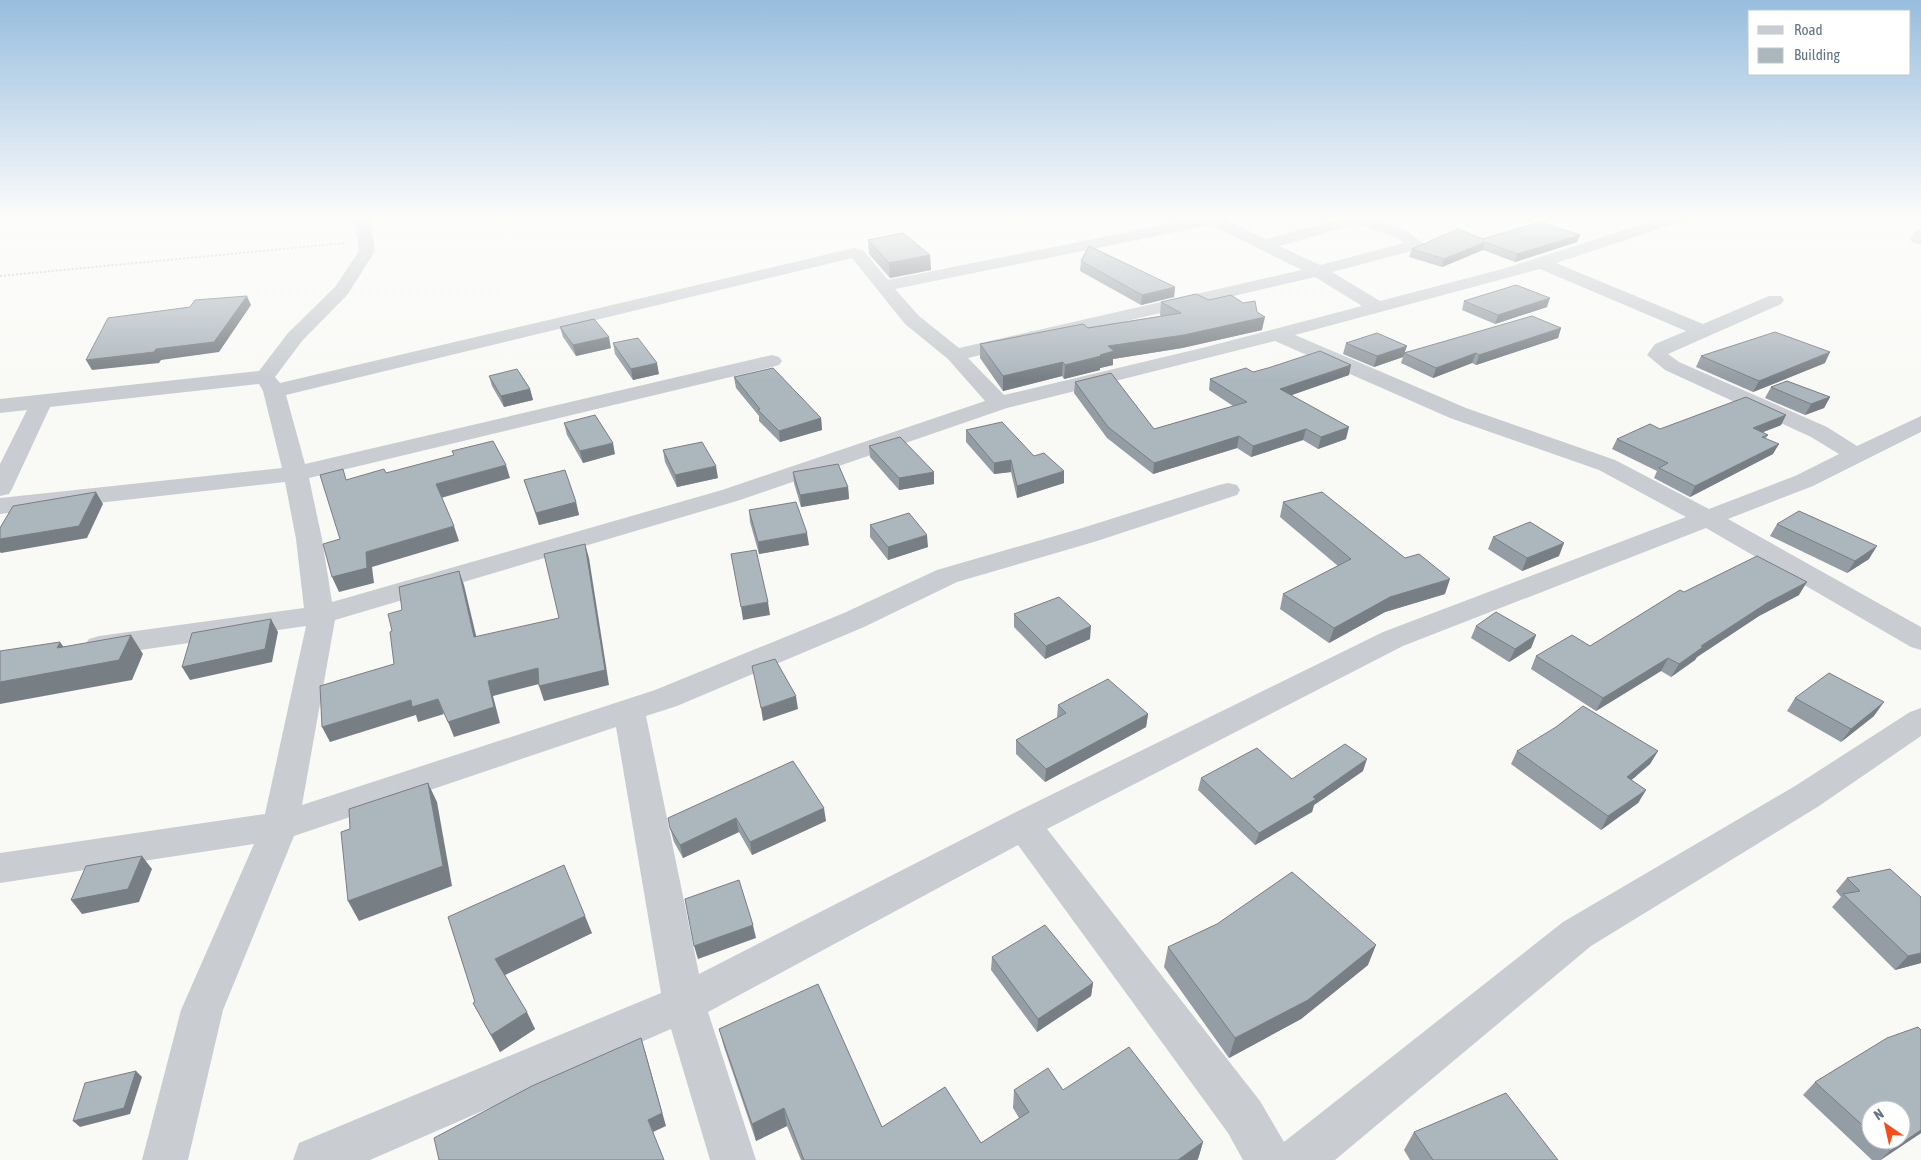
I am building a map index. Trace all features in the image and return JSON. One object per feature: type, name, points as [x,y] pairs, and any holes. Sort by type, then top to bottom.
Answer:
[{"type":"street","points":[[164,1160],[202,1010],[280,826],[321,625],[309,539],[295,474],[270,384],[295,337],[342,290],[353,272]]},
{"type":"street","points":[[0,406],[42,401],[270,384],[769,272]]},
{"type":"street","points":[[871,272],[912,320],[955,355],[985,390],[1000,403]]},
{"type":"street","points":[[882,286],[950,272]]},
{"type":"street","points":[[955,355],[1313,272]]},
{"type":"street","points":[[1320,272],[1376,307]]},
{"type":"street","points":[[78,649],[320,614],[730,495],[1000,403],[1276,334],[1507,272]]},
{"type":"street","points":[[1563,272],[1701,330]]},
{"type":"street","points":[[1775,300],[1701,330],[1662,348],[1657,354],[1672,366],[1819,432],[1856,456]]},
{"type":"street","points":[[1276,334],[1458,413],[1607,465],[1707,518],[1921,640]]},
{"type":"street","points":[[42,401],[2,507],[295,474],[772,361]]},
{"type":"street","points":[[316,1160],[684,1003],[1023,825],[1393,639],[1804,481],[1921,423]]},
{"type":"street","points":[[0,868],[280,826],[666,698],[854,620],[947,576],[1088,535],[1228,490]]},
{"type":"street","points":[[629,711],[684,1003],[733,1160]]},
{"type":"street","points":[[1299,1160],[1577,934],[1807,796],[1921,720]]},
{"type":"street","points":[[1023,825],[1244,1117],[1268,1160]]},
{"type":"path","points":[[0,276],[30,272]]},
{"type":"building","points":[[1101,272],[1144,272],[1175,287],[1142,295]]},
{"type":"building","points":[[1516,285],[1550,298],[1498,315],[1464,301]]},
{"type":"building","points":[[1196,294],[1209,300],[1231,295],[1243,303],[1255,301],[1257,312],[1265,317],[1184,335],[1108,346],[1114,351],[1065,365],[1063,362],[1003,376],[980,344],[1083,324],[1088,328],[1181,313],[1161,302]]},
{"type":"building","points":[[247,296],[214,342],[156,349],[154,352],[86,360],[108,318],[190,307],[195,300]]},
{"type":"building","points":[[1532,316],[1561,328],[1479,355],[1476,353],[1436,368],[1404,353]]},
{"type":"building","points":[[594,319],[609,337],[573,345],[560,327]]},
{"type":"building","points":[[1775,332],[1830,352],[1759,381],[1701,356]]},
{"type":"building","points":[[1377,333],[1407,346],[1377,356],[1346,343]]},
{"type":"building","points":[[638,338],[657,363],[631,369],[613,343]]},
{"type":"building","points":[[1320,351],[1351,365],[1280,389],[1349,427],[1321,437],[1306,429],[1253,446],[1239,436],[1154,463],[1108,427],[1075,382],[1111,373],[1154,429],[1247,402],[1210,379],[1246,368],[1253,372]]},
{"type":"building","points":[[773,368],[821,418],[779,431],[758,410],[760,409],[734,377]]},
{"type":"building","points":[[517,369],[530,389],[501,396],[489,376]]},
{"type":"building","points":[[1787,381],[1830,397],[1811,404],[1771,387]]},
{"type":"building","points":[[1746,397],[1786,415],[1753,428],[1768,435],[1762,437],[1779,444],[1695,486],[1659,468],[1668,463],[1617,439],[1650,424],[1660,429]]},
{"type":"building","points":[[595,415],[613,443],[580,451],[564,423]]},
{"type":"building","points":[[1002,422],[1034,456],[1044,453],[1064,471],[1017,486],[1011,460],[994,463],[966,430]]},
{"type":"building","points":[[900,437],[934,472],[899,478],[869,446]]},
{"type":"building","points":[[493,441],[506,465],[436,484],[454,526],[366,552],[367,568],[332,577],[323,544],[340,539],[320,475],[343,469],[346,480],[384,469],[386,473],[454,455],[452,451]]},
{"type":"building","points":[[702,442],[716,466],[675,475],[663,450]]},
{"type":"building","points":[[838,464],[848,487],[800,495],[793,472]]},
{"type":"building","points":[[565,470],[576,502],[536,513],[524,480]]},
{"type":"building","points":[[96,492],[79,526],[0,539],[0,528],[13,506]]},
{"type":"building","points":[[1322,492],[1405,558],[1419,554],[1450,579],[1390,597],[1334,628],[1283,594],[1351,559],[1283,502]]},
{"type":"building","points":[[796,502],[807,533],[758,542],[749,510]]},
{"type":"building","points":[[1799,511],[1877,546],[1855,561],[1777,524]]},
{"type":"building","points":[[909,513],[927,535],[888,547],[870,525]]},
{"type":"building","points":[[1530,522],[1564,543],[1527,558],[1493,537]]},
{"type":"building","points":[[585,544],[605,670],[539,686],[538,668],[488,681],[494,707],[448,722],[438,699],[412,707],[411,700],[322,727],[320,686],[394,664],[390,632],[392,631],[388,614],[402,610],[399,587],[459,571],[474,637],[559,618],[544,554]]},
{"type":"building","points":[[756,550],[768,602],[741,607],[731,554]]},
{"type":"building","points":[[1757,556],[1807,582],[1767,603],[1701,646],[1703,647],[1679,664],[1668,658],[1603,698],[1536,656],[1572,635],[1590,646],[1680,590],[1684,592]]},
{"type":"building","points":[[1059,597],[1091,626],[1046,646],[1014,614]]},
{"type":"building","points":[[1496,612],[1536,635],[1515,649],[1476,626]]},
{"type":"building","points":[[271,619],[265,649],[182,667],[192,633]]},
{"type":"building","points":[[131,635],[119,660],[0,682],[0,651],[60,642],[57,648]]},
{"type":"building","points":[[775,659],[796,696],[761,708],[752,666]]},
{"type":"building","points":[[1829,673],[1884,702],[1851,729],[1795,698]]},
{"type":"building","points":[[1108,679],[1148,714],[1046,769],[1016,740],[1066,713],[1058,705]]},
{"type":"building","points":[[1583,706],[1658,751],[1627,777],[1646,790],[1608,816],[1517,751],[1556,727]]},
{"type":"building","points":[[1345,744],[1367,759],[1313,797],[1316,799],[1259,833],[1201,778],[1257,748],[1292,779]]},
{"type":"building","points":[[793,761],[824,808],[750,842],[736,818],[680,845],[670,828],[668,818]]},
{"type":"building","points":[[428,783],[443,866],[348,901],[341,832],[350,829],[349,809]]},
{"type":"building","points":[[142,856],[128,889],[71,900],[86,866]]},
{"type":"building","points":[[564,865],[585,916],[495,959],[527,1012],[491,1035],[473,1003],[475,1002],[448,917]]},
{"type":"building","points":[[1890,869],[1921,897],[1921,953],[1908,956],[1843,894],[1860,891],[1847,878]]},
{"type":"building","points":[[1292,872],[1376,945],[1308,1000],[1235,1038],[1168,947],[1217,924]]},
{"type":"building","points":[[739,880],[753,925],[694,946],[685,899]]},
{"type":"building","points":[[1045,925],[1093,983],[1038,1019],[992,957]]},
{"type":"building","points":[[818,984],[882,1127],[945,1087],[981,1143],[1029,1112],[1014,1090],[1048,1068],[1063,1090],[1129,1047],[1203,1142],[1178,1160],[804,1160],[784,1108],[752,1124],[719,1029]]},
{"type":"building","points":[[1918,1027],[1921,1030],[1921,1130],[1911,1137],[1911,1100],[1861,1100],[1861,1124],[1815,1082],[1887,1038]]},
{"type":"building","points":[[641,1038],[662,1113],[648,1120],[664,1160],[439,1160],[434,1138],[532,1086]]},
{"type":"building","points":[[136,1071],[124,1108],[73,1121],[85,1083]]},
{"type":"building","points":[[1506,1093],[1558,1160],[1433,1160],[1414,1132]]}]
